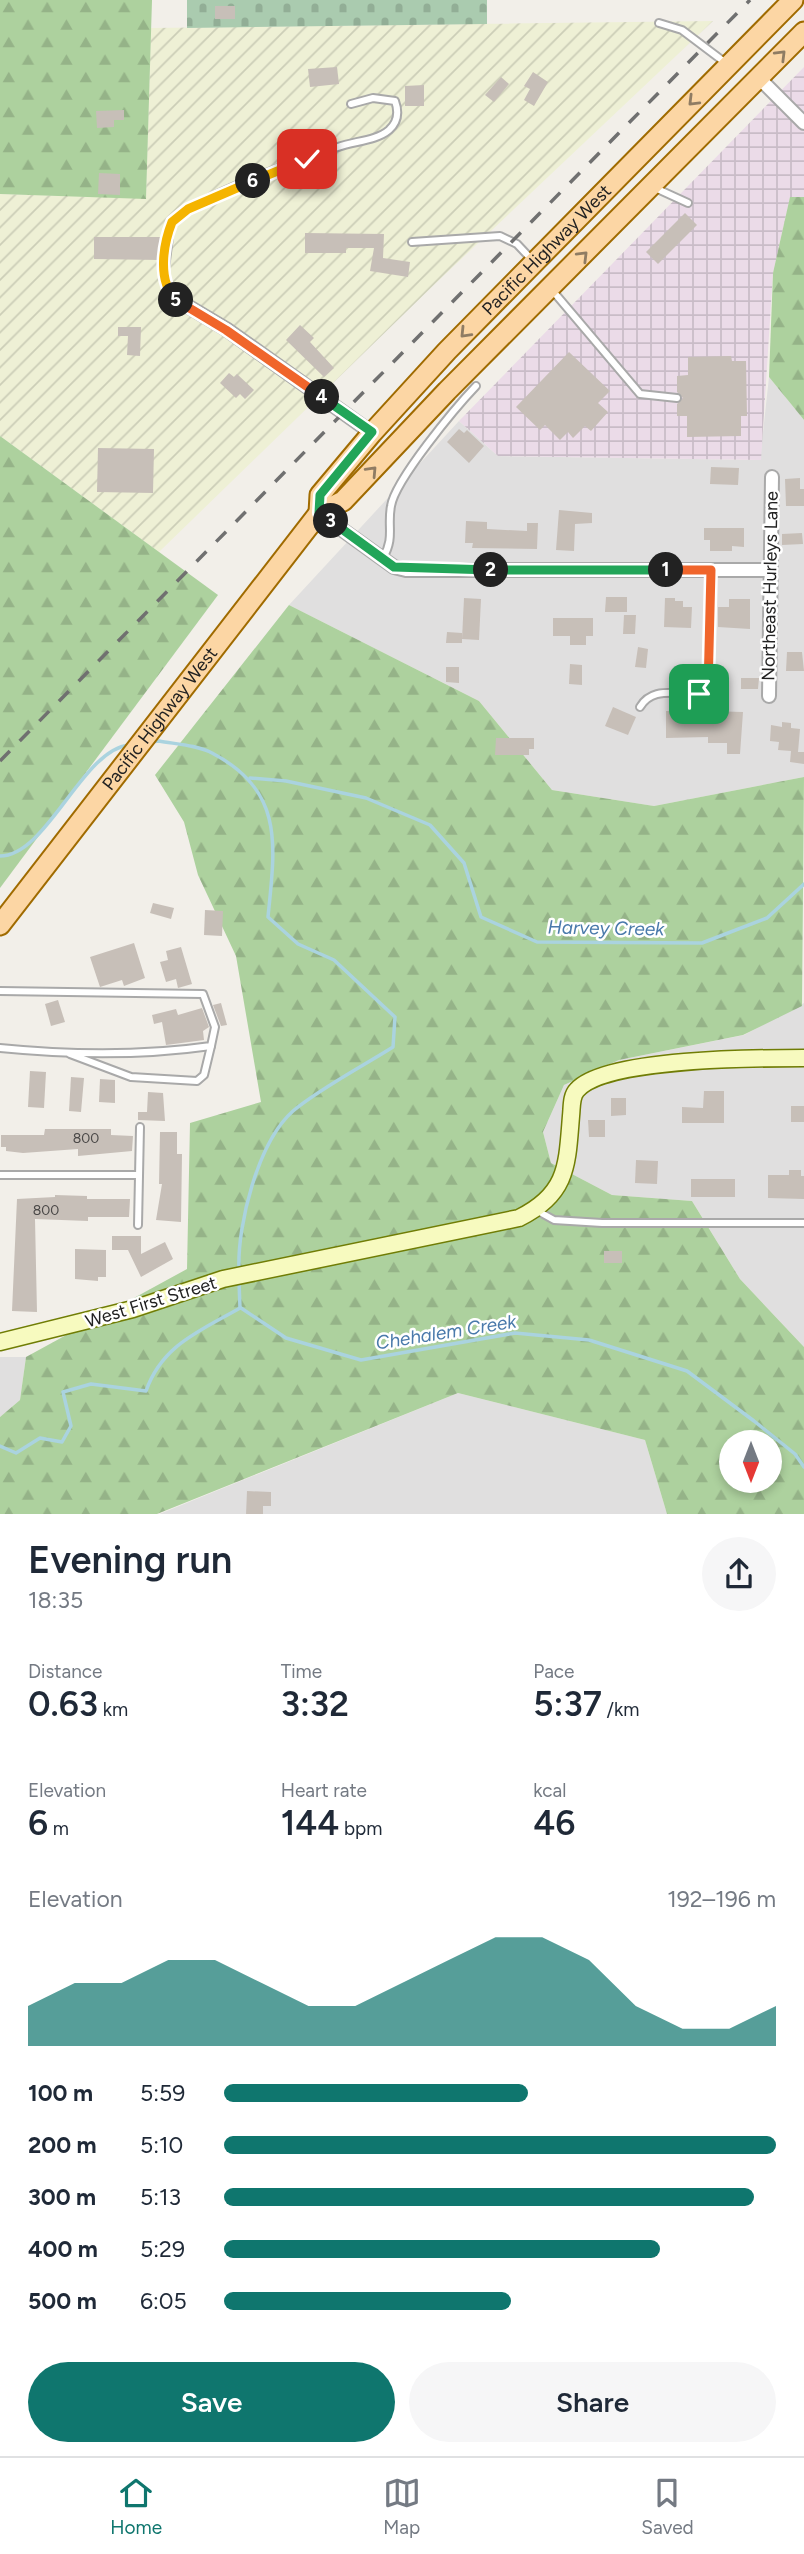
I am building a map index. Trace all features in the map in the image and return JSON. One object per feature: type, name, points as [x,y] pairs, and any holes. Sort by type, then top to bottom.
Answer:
[{"type":"main road","name":"Pacific Highway West","points":[[319,513],[320,495],[372,432],[534,262],[793,0]]},
{"type":"main road","name":"Pacific Highway West","points":[[0,925],[64,847],[254,594],[319,513],[343,501],[447,391],[804,32]]},
{"type":"street","points":[[759,78],[804,123]]},
{"type":"street","points":[[174,298],[226,330],[372,432]]},
{"type":"street","name":"Northeast Hurleys Lane","points":[[769,696],[772,477]]},
{"type":"street","points":[[319,513],[394,567],[406,570],[771,570]]},
{"type":"street","points":[[536,1210],[547,1201],[561,1181],[567,1164],[574,1096],[584,1084],[642,1067],[693,1061],[804,1058]]},
{"type":"street","name":"West First Street","points":[[0,1342],[133,1309],[184,1290],[302,1261],[498,1223],[536,1210]]},
{"type":"lane","points":[[659,23],[682,30],[728,65]]},
{"type":"lane","points":[[174,298],[164,276],[172,222],[188,209],[257,179],[340,146],[382,135],[396,121],[398,110],[395,101],[387,98],[351,104]]},
{"type":"lane","points":[[652,186],[688,203]]},
{"type":"lane","points":[[412,242],[500,236],[517,244],[534,262]]},
{"type":"lane","points":[[551,288],[640,394],[677,397]]},
{"type":"lane","points":[[383,558],[390,544],[391,505],[401,485],[447,417],[476,386]]},
{"type":"lane","points":[[640,707],[646,697],[656,693],[699,694],[708,689],[711,570]]},
{"type":"lane","points":[[0,991],[203,994],[215,1027],[204,1075],[197,1081],[131,1077],[64,1052]]},
{"type":"lane","points":[[0,1048],[64,1052],[166,1052],[211,1046]]},
{"type":"lane","points":[[138,1226],[140,1127]]},
{"type":"lane","points":[[0,1175],[139,1175]]},
{"type":"lane","points":[[536,1210],[554,1220],[602,1223],[804,1223]]},
{"type":"shaded area","points":[[804,67],[804,197],[790,198],[773,273],[761,460],[498,456],[459,421]]},
{"type":"shaded area","points":[[769,377],[804,420],[804,777],[654,806],[552,790],[479,701],[289,605],[459,421],[498,456],[760,460]]},
{"type":"shaded area","points":[[804,1003],[804,1347],[740,1279],[692,1201],[612,1195],[551,1163],[543,1132],[564,1085],[619,1060],[744,1035]]},
{"type":"shaded area","points":[[0,1357],[26,1357],[20,1400],[0,1417]]},
{"type":"shaded area","points":[[458,1393],[645,1440],[667,1514],[159,1514]]},
{"type":"green space","points":[[0,0],[152,0],[146,199],[0,194]]},
{"type":"green space","points":[[187,0],[487,0],[487,24],[187,28]]},
{"type":"green space","points":[[713,21],[438,281],[159,552],[0,436],[0,194],[146,198],[151,28]]},
{"type":"green space","points":[[790,197],[804,197],[804,420],[769,377],[773,273]]},
{"type":"green space","points":[[0,436],[218,595],[0,888]]},
{"type":"green space","points":[[289,605],[479,701],[552,790],[654,806],[804,777],[802,1006],[743,1035],[619,1060],[564,1085],[543,1132],[551,1163],[612,1195],[692,1201],[740,1279],[804,1347],[804,1514],[667,1514],[645,1440],[458,1393],[157,1514],[0,1514],[0,1417],[20,1400],[26,1357],[187,1269],[190,1123],[261,1102],[236,956],[198,875],[184,822],[155,775]]},
{"type":"building","points":[[215,6],[235,6],[235,19],[215,19]]},
{"type":"building","points":[[337,67],[339,84],[310,87],[308,69]]},
{"type":"building","points":[[533,72],[548,82],[534,106],[524,100],[530,89],[524,86]]},
{"type":"building","points":[[501,77],[509,84],[494,102],[485,95]]},
{"type":"building","points":[[424,85],[424,106],[405,106],[405,86]]},
{"type":"building","points":[[124,110],[124,120],[114,120],[114,127],[97,128],[96,111]]},
{"type":"building","points":[[99,173],[120,174],[120,195],[98,194]]},
{"type":"building","points":[[685,213],[697,225],[658,264],[646,252]]},
{"type":"building","points":[[305,233],[384,234],[383,258],[410,262],[408,277],[370,271],[374,248],[346,248],[346,253],[305,253]]},
{"type":"building","points":[[94,237],[160,237],[159,260],[94,259]]},
{"type":"building","points":[[300,325],[314,338],[310,342],[334,368],[324,377],[286,340]]},
{"type":"building","points":[[118,327],[141,327],[140,356],[127,355],[128,336],[118,336]]},
{"type":"building","points":[[569,352],[610,391],[598,403],[608,412],[591,431],[585,426],[573,438],[568,432],[560,440],[545,425],[540,430],[516,407]]},
{"type":"building","points":[[731,356],[732,361],[746,361],[747,416],[741,416],[741,436],[687,437],[687,416],[677,416],[677,404],[683,398],[677,392],[677,376],[688,375],[688,357]]},
{"type":"building","points":[[229,373],[234,377],[237,374],[254,390],[245,399],[240,394],[236,398],[220,383]]},
{"type":"building","points":[[459,429],[464,433],[467,430],[484,446],[469,463],[447,442]]},
{"type":"building","points":[[98,448],[154,449],[153,493],[97,492]]},
{"type":"building","points":[[711,467],[739,468],[738,485],[710,484]]},
{"type":"building","points":[[800,478],[800,489],[804,489],[804,506],[786,506],[785,479]]},
{"type":"building","points":[[559,510],[592,513],[592,523],[575,524],[574,551],[556,550]]},
{"type":"building","points":[[466,521],[487,522],[487,529],[527,531],[527,523],[538,523],[537,549],[472,548],[473,543],[465,543]]},
{"type":"building","points":[[704,528],[744,528],[744,547],[732,546],[732,551],[710,551],[710,540],[704,540]]},
{"type":"building","points":[[802,533],[803,544],[782,545],[782,534]]},
{"type":"building","points":[[606,597],[627,597],[627,612],[605,612]]},
{"type":"building","points":[[464,598],[481,599],[479,640],[462,639]]},
{"type":"building","points":[[665,598],[675,598],[675,601],[683,601],[683,607],[692,607],[691,628],[664,627]]},
{"type":"building","points":[[729,599],[750,599],[750,629],[718,627],[718,607],[729,607]]},
{"type":"building","points":[[624,615],[636,615],[635,634],[623,634]]},
{"type":"building","points":[[553,618],[593,618],[593,636],[586,636],[586,645],[570,645],[570,636],[553,636]]},
{"type":"building","points":[[447,632],[462,633],[462,643],[446,643]]},
{"type":"building","points":[[638,647],[648,649],[646,668],[635,667]]},
{"type":"building","points":[[787,652],[802,652],[804,671],[786,671]]},
{"type":"building","points":[[570,664],[582,665],[582,685],[569,684]]},
{"type":"building","points":[[446,667],[459,667],[459,683],[446,682]]},
{"type":"building","points":[[741,678],[759,678],[758,689],[741,689]]},
{"type":"building","points":[[613,707],[636,717],[628,735],[605,726]]},
{"type":"building","points":[[666,711],[685,711],[685,718],[708,718],[709,711],[743,712],[740,754],[727,754],[727,743],[708,743],[708,737],[666,738]]},
{"type":"building","points":[[782,722],[791,723],[791,728],[800,729],[798,752],[804,752],[804,764],[790,762],[791,751],[778,750],[779,742],[770,741],[771,725],[782,727]]},
{"type":"building","points":[[496,738],[534,738],[534,749],[529,749],[529,755],[495,755]]},
{"type":"building","points":[[153,903],[174,908],[171,919],[150,913]]},
{"type":"building","points":[[205,910],[223,911],[222,936],[204,935]]},
{"type":"building","points":[[134,943],[145,978],[124,986],[122,980],[100,987],[90,957]]},
{"type":"building","points":[[181,947],[192,984],[178,988],[176,979],[166,982],[160,962],[168,960],[166,951]]},
{"type":"building","points":[[58,1000],[65,1022],[51,1026],[45,1004]]},
{"type":"building","points":[[221,1003],[227,1025],[221,1026],[213,1005]]},
{"type":"building","points":[[202,1008],[209,1027],[203,1031],[204,1040],[166,1045],[162,1022],[154,1024],[152,1015],[176,1009],[178,1015]]},
{"type":"building","points":[[30,1071],[46,1072],[44,1108],[28,1107]]},
{"type":"building","points":[[71,1077],[84,1078],[81,1112],[69,1111]]},
{"type":"building","points":[[100,1079],[115,1080],[115,1103],[99,1102]]},
{"type":"building","points":[[704,1091],[724,1091],[724,1123],[682,1123],[682,1107],[703,1108]]},
{"type":"building","points":[[148,1092],[163,1093],[165,1121],[138,1120],[138,1112],[147,1112]]},
{"type":"building","points":[[611,1098],[626,1098],[626,1115],[611,1116]]},
{"type":"building","points":[[791,1106],[804,1106],[804,1122],[791,1122]]},
{"type":"building","points":[[588,1120],[605,1120],[605,1137],[589,1137]]},
{"type":"building","points":[[45,1129],[111,1129],[111,1135],[133,1136],[132,1151],[78,1156],[78,1149],[23,1153],[6,1151],[6,1147],[1,1147],[1,1135],[44,1135]]},
{"type":"building","points":[[160,1132],[177,1132],[177,1154],[182,1154],[181,1222],[156,1220],[162,1184],[159,1184]]},
{"type":"building","points":[[636,1160],[658,1161],[657,1184],[635,1183]]},
{"type":"building","points":[[789,1170],[801,1170],[801,1176],[804,1176],[804,1199],[768,1198],[768,1175],[789,1175]]},
{"type":"building","points":[[691,1179],[735,1179],[735,1197],[691,1197]]},
{"type":"building","points":[[55,1195],[87,1196],[87,1199],[130,1199],[129,1217],[88,1217],[88,1221],[35,1219],[37,1312],[12,1311],[17,1199]]},
{"type":"building","points":[[112,1236],[141,1236],[141,1254],[165,1242],[173,1259],[141,1277],[128,1250],[112,1250]]},
{"type":"building","points":[[75,1249],[106,1250],[106,1277],[98,1277],[98,1281],[75,1279]]},
{"type":"building","points":[[604,1251],[622,1251],[622,1263],[604,1263]]},
{"type":"building","points":[[247,1491],[271,1492],[271,1506],[263,1506],[263,1514],[246,1514]]},
{"type":"waterway","name":"Chehalem Creek","points":[[151,742],[159,741],[206,750],[236,768],[253,785],[264,803],[273,844],[268,917],[298,944],[334,960],[395,1017],[393,1047],[328,1086],[293,1111],[281,1125],[260,1163],[252,1185],[242,1231],[239,1270]]},
{"type":"waterway","name":"Chehalem Creek","points":[[0,856],[17,851],[33,839],[96,764],[112,751],[129,745]]},
{"type":"waterway","name":"Harvey Creek","points":[[250,778],[286,781],[366,798],[430,825],[464,863],[481,917],[537,942],[702,943],[767,918],[804,884]]},
{"type":"waterway","name":"Chehalem Creek","points":[[239,1282],[240,1308]]},
{"type":"waterway","points":[[0,1446],[16,1453],[40,1438],[62,1442],[71,1426],[63,1392],[91,1384],[146,1391],[153,1375],[172,1351],[197,1332],[240,1308]]},
{"type":"waterway","name":"Chehalem Creek","points":[[241,1308],[286,1338],[361,1360],[515,1333],[589,1340],[687,1371],[795,1454],[804,1467]]},
{"type":"railway","points":[[0,761],[750,0]]},
{"type":"route","points":[[307,159],[179,214],[168,232],[164,276],[168,290],[174,298],[226,330],[372,432],[320,495],[319,513],[394,567],[406,570],[711,570],[708,689],[699,694]]}]
